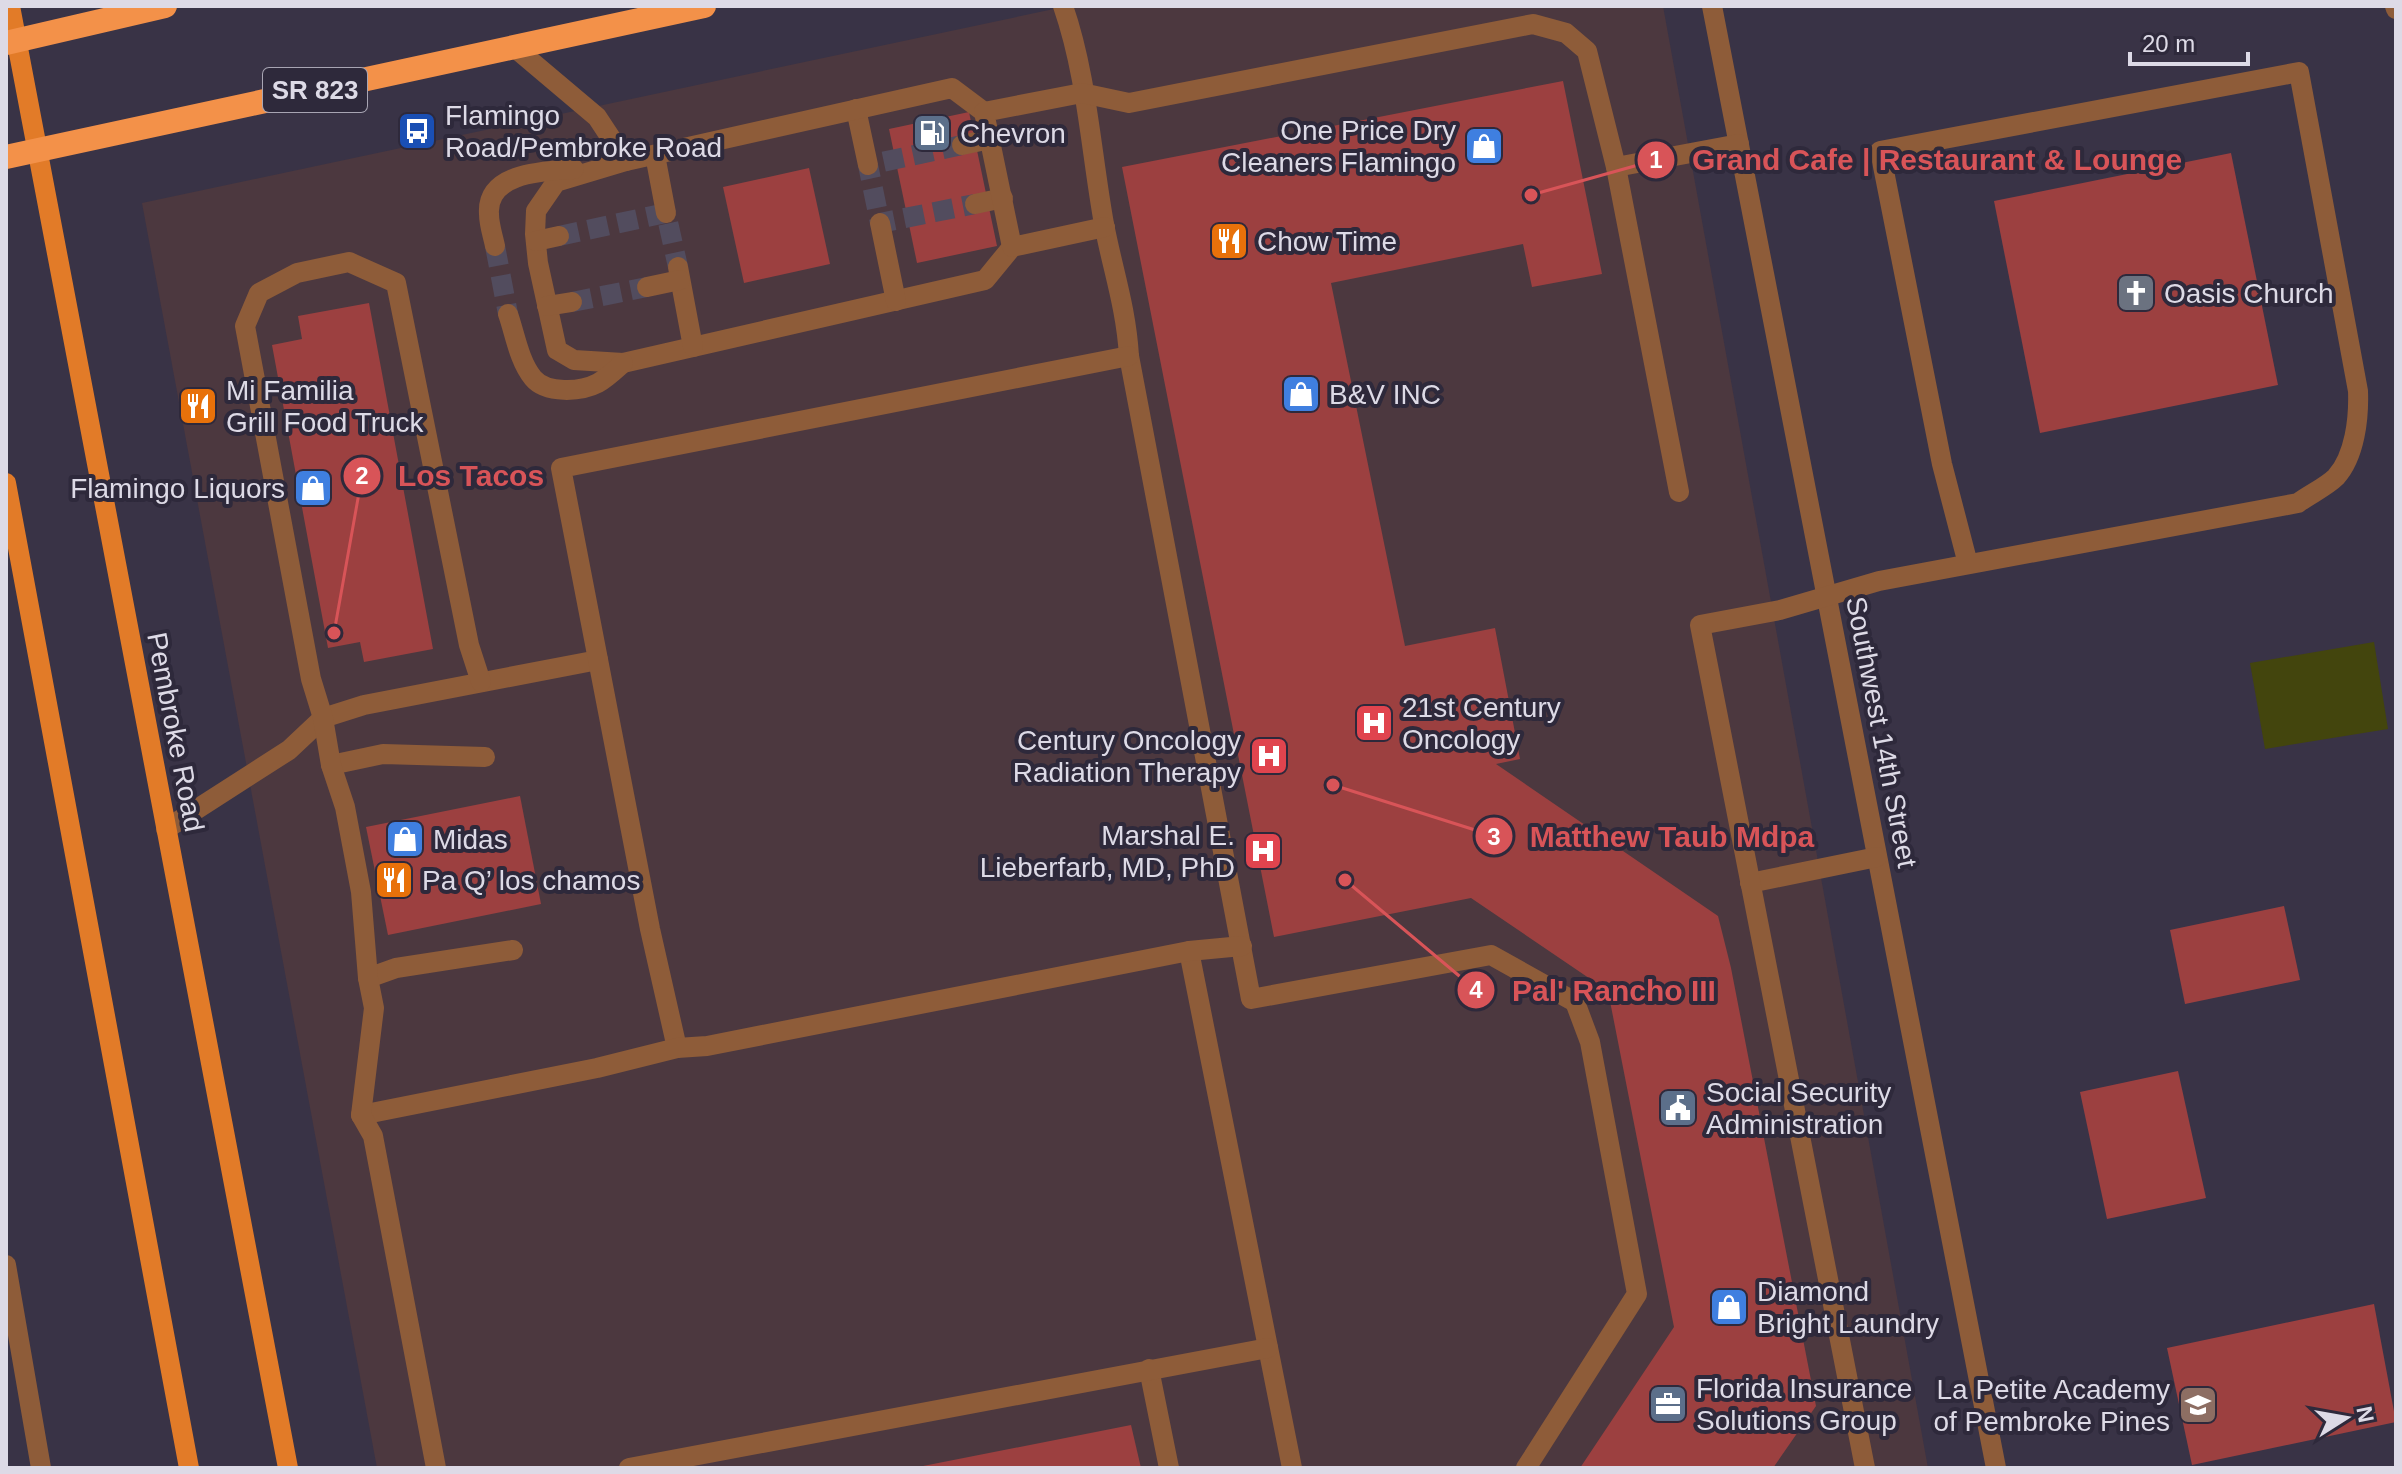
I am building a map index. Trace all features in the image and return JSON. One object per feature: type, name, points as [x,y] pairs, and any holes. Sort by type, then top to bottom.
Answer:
[{"type":"highway","points":[[12,41],[165,6]]},
{"type":"highway","name":"SR 823","points":[[6,157],[704,6]]},
{"type":"main road","name":"Pembroke Road","points":[[10,6],[12,41],[37,150],[288,1468]]},
{"type":"main road","points":[[6,483],[189,1468]]},
{"type":"street","points":[[1063,6],[1082,93],[1105,227],[1126,311],[1129,356],[1251,999],[1491,955],[1575,1002],[1590,1042],[1637,1294],[1526,1468]]},
{"type":"street","name":"Southwest 14th Street","points":[[1712,6],[1996,1468]]},
{"type":"street","points":[[984,112],[1082,93],[1129,103],[1533,24],[1566,33],[1587,51],[1616,167],[1679,492]]},
{"type":"street","points":[[514,47],[597,117],[616,164]]},
{"type":"street","points":[[1865,1468],[1700,625],[1827,598],[1879,581],[2298,503],[2336,476],[2348,455],[2359,417],[2358,391],[2299,72],[1880,151],[1942,464],[1968,564]]},
{"type":"street","points":[[1012,247],[984,112],[952,88],[616,164],[556,182],[536,211],[536,241],[557,350],[574,360],[623,363],[985,280],[1012,247],[1105,227]]},
{"type":"street","points":[[856,109],[868,165]]},
{"type":"street","points":[[962,145],[990,139]]},
{"type":"street","points":[[1616,167],[1739,144]]},
{"type":"street","points":[[655,155],[666,213]]},
{"type":"street","points":[[495,246],[488,211],[496,192],[516,176],[616,164]]},
{"type":"street","points":[[975,204],[1003,198]]},
{"type":"street","points":[[880,223],[896,301]]},
{"type":"street","points":[[536,241],[559,236]]},
{"type":"street","points":[[436,1468],[373,1136],[361,1115],[374,1008],[368,978],[361,892],[345,807],[331,765],[323,718],[311,679],[245,326],[259,293],[297,273],[349,262],[396,283],[469,645],[481,682]]},
{"type":"street","points":[[647,287],[679,273],[693,347]]},
{"type":"street","points":[[547,306],[572,302]]},
{"type":"street","points":[[508,314],[522,357],[534,379],[545,386],[567,390],[597,384],[623,363]]},
{"type":"street","points":[[677,1048],[561,468],[1129,356]]},
{"type":"street","points":[[166,829],[289,750],[323,718],[364,705],[598,660]]},
{"type":"street","points":[[331,765],[383,754],[485,757]]},
{"type":"street","points":[[1750,883],[1877,857]]},
{"type":"street","points":[[361,1115],[597,1068],[677,1048],[707,1046],[1189,951],[1242,946]]},
{"type":"street","points":[[368,978],[396,968],[513,950]]},
{"type":"street","points":[[1189,951],[1292,1468]]},
{"type":"street","points":[[6,1265],[41,1468]]},
{"type":"street","points":[[629,1468],[1268,1348]]},
{"type":"street","points":[[1149,1369],[1169,1468]]},
{"type":"shaded area","points":[[1068,6],[1663,6],[1928,1468],[377,1468],[142,203]]},
{"type":"shaded area","points":[[2374,642],[2388,729],[2265,749],[2250,663]]},
{"type":"building","points":[[1563,81],[1602,274],[1532,287],[1523,244],[1331,283],[1405,646],[1495,628],[1520,759],[1496,764],[1718,916],[1731,968],[1816,1406],[1773,1468],[1580,1468],[1674,1327],[1608,991],[1471,898],[1274,937],[1122,167]]},
{"type":"building","points":[[969,112],[997,246],[917,263],[889,129]]},
{"type":"building","name":"Oasis Church","points":[[2231,153],[2278,385],[2040,433],[1994,201]]},
{"type":"building","points":[[809,168],[830,264],[744,283],[723,187]]},
{"type":"building","points":[[369,303],[433,649],[364,662],[360,642],[328,648],[272,345],[302,339],[298,316]]},
{"type":"building","points":[[520,796],[541,904],[388,935],[366,827]]},
{"type":"building","points":[[2284,906],[2300,980],[2185,1004],[2170,930]]},
{"type":"building","points":[[2178,1071],[2206,1198],[2107,1219],[2080,1092]]},
{"type":"building","points":[[2374,1304],[2396,1422],[2192,1465],[2167,1348]]},
{"type":"building","points":[[1131,1425],[1141,1468],[918,1468],[918,1467]]},
{"type":"tunnel","points":[[962,145],[868,165],[880,223],[975,204]]},
{"type":"tunnel","points":[[559,236],[666,213],[678,267]]},
{"type":"tunnel","points":[[495,246],[508,314]]},
{"type":"tunnel","points":[[572,302],[647,287]]},
{"type":"place","name":"Flamingo Road/Pembroke Road","points":[[417,131]]},
{"type":"place","name":"Chevron","points":[[932,133]]},
{"type":"place","name":"One Price Dry Cleaners Flamingo","points":[[1484,146]]},
{"type":"place","name":"Grand Cafe | Restaurant & Lounge","points":[[1531,195]]},
{"type":"place","name":"Chow Time","points":[[1229,241]]},
{"type":"place","name":"Oasis Church","points":[[2136,293]]},
{"type":"place","name":"B&V INC","points":[[1301,394]]},
{"type":"place","name":"Mi Familia Grill Food Truck","points":[[198,406]]},
{"type":"place","name":"Flamingo Liquors","points":[[313,488]]},
{"type":"place","name":"Los Tacos","points":[[334,633]]},
{"type":"place","name":"21st Century Oncology","points":[[1374,723]]},
{"type":"place","name":"Century Oncology Radiation Therapy","points":[[1269,756]]},
{"type":"place","name":"Matthew Taub Mdpa","points":[[1333,785]]},
{"type":"place","name":"Midas","points":[[405,839]]},
{"type":"place","name":"Marshal E. Lieberfarb, MD, PhD","points":[[1263,851]]},
{"type":"place","name":"Pa Q’ los chamos","points":[[394,880]]},
{"type":"place","name":"Pal' Rancho III","points":[[1345,880]]},
{"type":"place","name":"Social Security Administration","points":[[1678,1108]]},
{"type":"place","name":"Diamond Bright Laundry","points":[[1729,1307]]},
{"type":"place","name":"Florida Insurance Solutions Group","points":[[1668,1404]]},
{"type":"place","name":"La Petite Academy of Pembroke Pines","points":[[2198,1405]]}]
